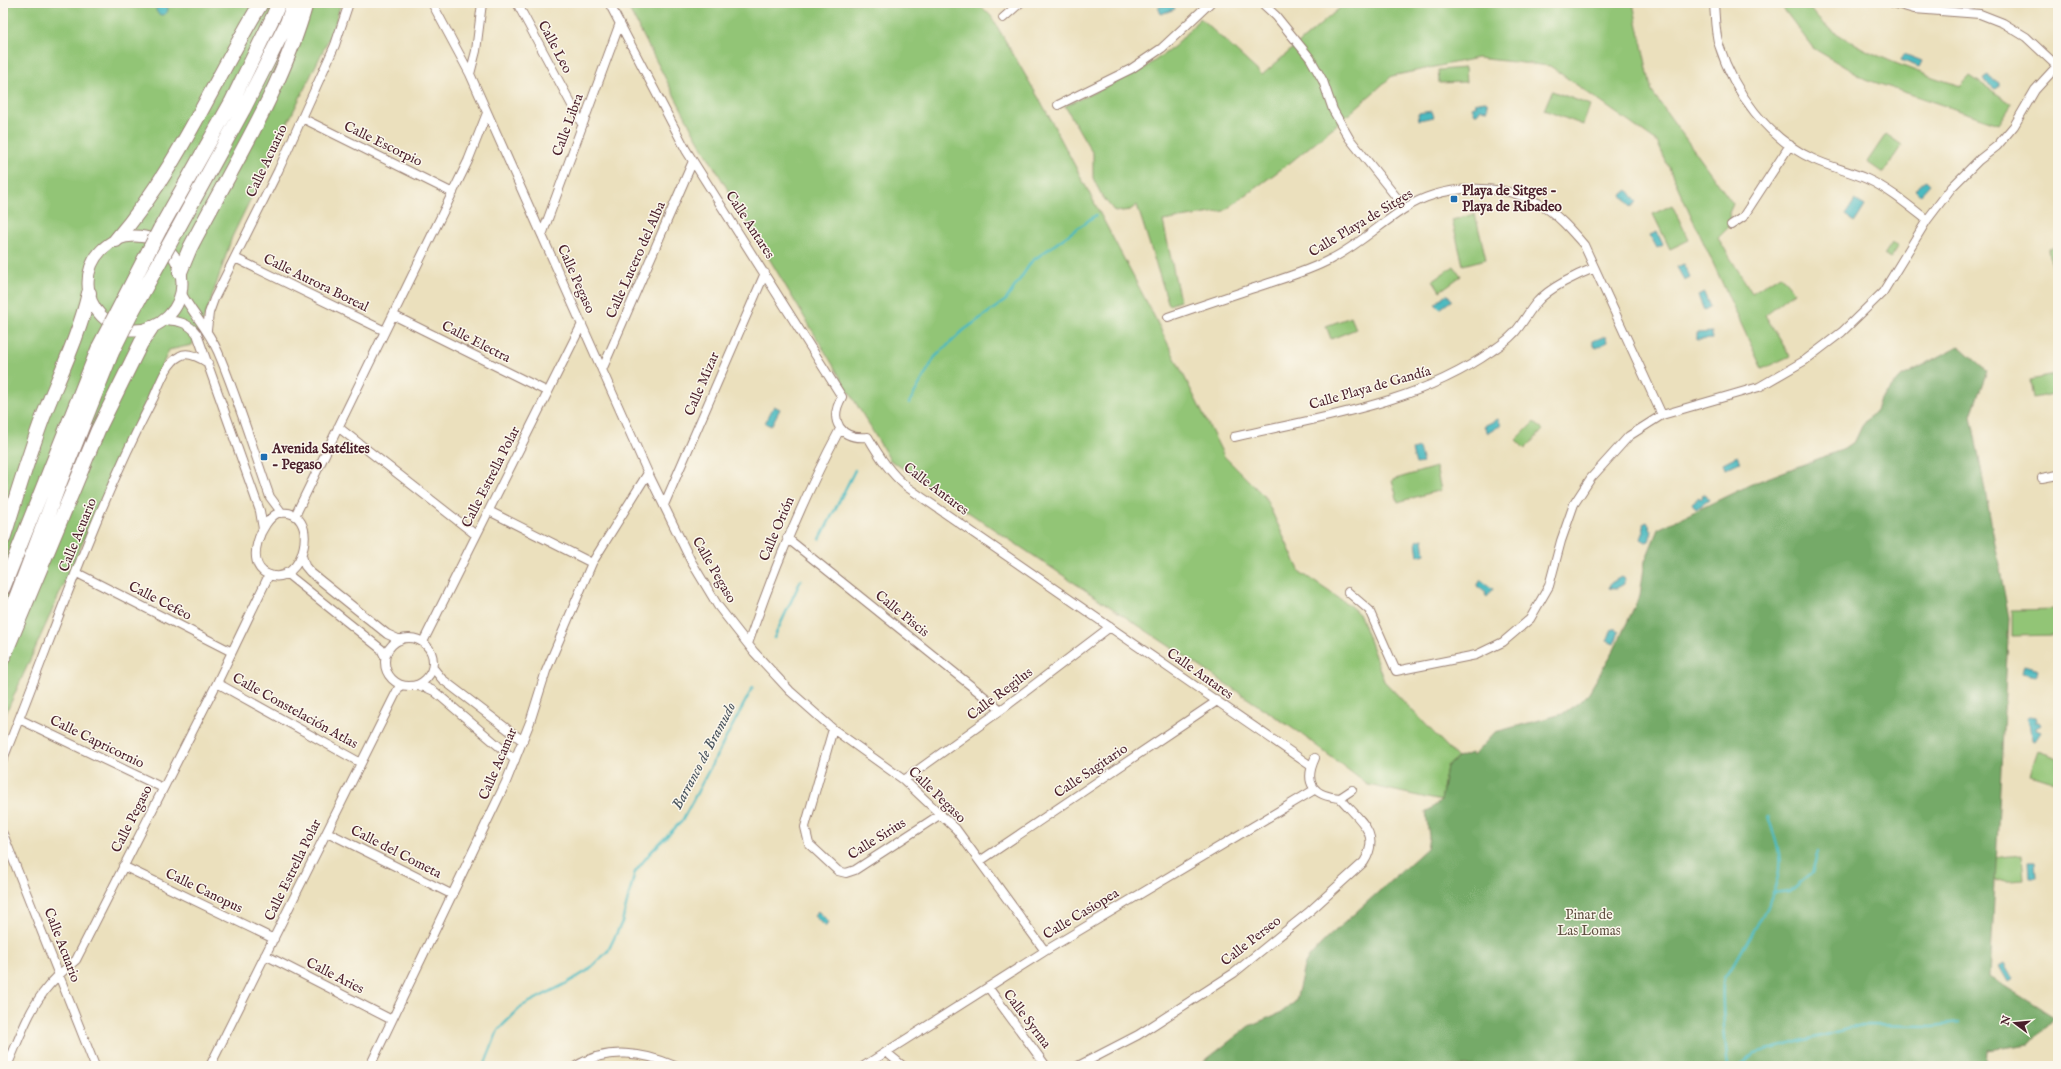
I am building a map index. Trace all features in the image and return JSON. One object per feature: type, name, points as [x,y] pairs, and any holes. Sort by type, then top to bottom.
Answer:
[{"type":"highway","points":[[116,240],[146,203],[213,92],[261,3]]},
{"type":"highway","points":[[3,588],[98,347],[160,229],[231,103],[274,17],[279,3]]},
{"type":"highway","points":[[3,632],[60,482],[112,352],[133,310],[243,110],[287,23],[294,3]]},
{"type":"highway","points":[[180,272],[190,248],[274,88],[290,53],[306,3]]},
{"type":"highway","points":[[3,540],[21,482],[81,321],[89,293]]},
{"type":"highway","points":[[3,658],[98,430],[141,343],[151,328]]},
{"type":"street","name":"Calle Acuario","points":[[207,330],[209,314],[214,299],[336,45],[349,3]]},
{"type":"street","name":"Calle Pegaso","points":[[432,3],[470,74],[648,473],[691,561],[718,606],[748,644],[790,691],[833,729],[904,780],[942,814],[956,829],[1045,951]]},
{"type":"street","points":[[470,74],[476,51],[482,3]]},
{"type":"street","name":"Calle Leo","points":[[517,3],[582,124]]},
{"type":"street","name":"Calle Antares","points":[[609,3],[693,161],[842,397],[837,407],[836,417],[840,429],[848,436],[857,438],[868,437],[878,456],[896,478],[907,487],[1311,766]]},
{"type":"street","points":[[1003,18],[1020,3]]},
{"type":"street","points":[[1058,106],[1131,69],[1162,48],[1210,3]]},
{"type":"street","points":[[1262,3],[1276,16],[1310,58],[1323,81],[1333,110],[1349,138],[1405,208]]},
{"type":"street","points":[[1714,3],[1719,44],[1736,86],[1759,118],[1779,138],[1812,159],[1868,179],[1901,199],[1927,220]]},
{"type":"street","points":[[1348,592],[1369,610],[1396,671],[1476,655],[1503,642],[1530,619],[1549,586],[1561,541],[1574,504],[1591,478],[1630,436],[1662,415],[1759,387],[1804,361],[1842,332],[1883,292],[1927,220],[1952,187],[1979,160],[1997,146],[2014,126],[2035,90],[2057,66],[2026,37],[2003,23],[1980,14],[1914,9],[1893,3]]},
{"type":"street","name":"Calle Libra","points":[[542,235],[620,23]]},
{"type":"street","points":[[295,516],[453,193],[468,161],[487,113]]},
{"type":"street","name":"Calle Escorpio","points":[[302,118],[453,193]]},
{"type":"street","points":[[1731,225],[1743,217],[1790,145]]},
{"type":"street","name":"Calle Lucero del Alba","points":[[602,370],[693,161]]},
{"type":"street","name":"Calle Playa de Sitges","points":[[1168,316],[1300,273],[1332,259],[1370,234],[1405,208],[1440,193],[1475,188],[1507,192],[1539,204],[1565,223],[1584,245],[1662,415]]},
{"type":"street","points":[[132,236],[143,237],[163,245],[174,257],[180,272],[181,292],[175,307],[164,320],[151,328],[135,330],[119,328],[105,320],[95,308],[89,293],[89,272],[93,261],[103,249],[116,240],[132,236]]},
{"type":"street","name":"Calle Aurora Boreal","points":[[235,258],[385,331]]},
{"type":"street","name":"Calle Playa de Gandía","points":[[1234,438],[1366,406],[1414,392],[1452,376],[1493,351],[1518,329],[1538,301],[1562,284],[1594,268]]},
{"type":"street","name":"Calle Mizar","points":[[664,505],[765,273]]},
{"type":"street","points":[[181,292],[207,330],[218,352],[270,497],[282,513]]},
{"type":"street","name":"Calle Electra","points":[[393,315],[548,392]]},
{"type":"street","points":[[164,320],[178,321],[188,324],[200,340],[260,511],[262,529]]},
{"type":"street","name":"Calle Estrella Polar","points":[[423,642],[582,324]]},
{"type":"street","name":"Calle Acuario","points":[[3,759],[112,486],[142,419],[170,365],[180,355],[189,354],[208,363]]},
{"type":"street","points":[[338,427],[476,535]]},
{"type":"street","name":"Calle Orión","points":[[748,644],[787,538],[840,429]]},
{"type":"street","name":"Calle Acamar","points":[[370,1066],[453,895],[516,760],[546,671],[592,563],[648,473]]},
{"type":"street","points":[[2042,478],[2058,475]]},
{"type":"street","points":[[489,511],[592,563]]},
{"type":"street","points":[[282,513],[295,516],[300,522],[305,533],[306,542],[302,556],[295,567],[286,573],[277,576],[269,575],[259,566],[256,556],[256,545],[262,529],[271,516],[282,513]]},
{"type":"street","name":"Calle Piscis","points":[[787,538],[1001,710]]},
{"type":"street","points":[[302,556],[305,566],[310,572],[387,634],[400,640]]},
{"type":"street","name":"Calle Cefeo","points":[[77,573],[232,652]]},
{"type":"street","points":[[286,573],[381,649],[386,656]]},
{"type":"street","name":"Calle Pegaso","points":[[8,1065],[25,1026],[42,994],[60,974],[76,960],[217,683],[269,575]]},
{"type":"street","name":"Calle Regilus","points":[[904,780],[1001,710],[1110,627]]},
{"type":"street","points":[[416,686],[428,677],[433,668],[434,660],[430,650],[423,642],[413,638],[400,640],[392,644],[386,656],[385,666],[389,675],[400,685],[425,687],[434,691],[516,760]]},
{"type":"street","points":[[433,668],[442,679],[523,741]]},
{"type":"street","name":"Calle Constelación Atlas","points":[[217,683],[361,763]]},
{"type":"street","name":"Calle Estrella Polar","points":[[210,1066],[400,685]]},
{"type":"street","name":"Calle Sagitario","points":[[980,861],[1217,701]]},
{"type":"street","name":"Calle Capricornio","points":[[19,719],[163,788]]},
{"type":"street","name":"Calle Sirius","points":[[833,729],[805,827],[809,844],[838,871],[846,873],[855,870],[942,814]]},
{"type":"street","points":[[1315,758],[1311,766],[1310,775],[1314,790],[1323,795],[1340,798],[1352,790]]},
{"type":"street","name":"Calle Casiopea","points":[[864,1066],[1045,951],[1314,790]]},
{"type":"street","name":"Calle Perseo","points":[[1078,1066],[1138,1035],[1234,973],[1310,911],[1364,862],[1370,852],[1372,842],[1369,832],[1340,798]]},
{"type":"street","name":"Calle del Cometa","points":[[327,832],[453,895]]},
{"type":"street","name":"Calle Acuario","points":[[3,834],[60,974],[75,1018],[95,1066]]},
{"type":"street","name":"Calle Canopus","points":[[124,866],[274,939]]},
{"type":"street","name":"Calle Aries","points":[[265,955],[392,1020]]},
{"type":"street","name":"Calle Syrma","points":[[988,987],[1046,1066]]},
{"type":"street","points":[[3,1051],[8,1065]]},
{"type":"street","points":[[886,1052],[903,1066]]},
{"type":"street","points":[[576,1066],[608,1054],[633,1053],[661,1060],[675,1066]]},
{"type":"green space","points":[[3,3],[341,3],[334,28],[232,237],[208,309],[192,345],[169,350],[3,720],[3,482],[5,478],[3,477]]},
{"type":"green space","points":[[626,3],[978,3],[991,16],[1045,109],[1153,314],[1224,456],[1265,497],[1300,572],[1349,605],[1360,615],[1384,681],[1458,758],[1447,767],[1441,801],[1368,785],[1301,734],[890,460],[695,135]]},
{"type":"green space","points":[[1340,3],[1633,3],[1652,92],[1733,204],[1729,213],[1733,223],[1718,238],[1752,293],[1780,275],[1794,292],[1765,315],[1790,356],[1762,369],[1657,142],[1550,66],[1477,58],[1392,76],[1291,162],[1224,211],[1163,221],[1180,301],[1169,305],[1137,205],[1130,210],[1115,212],[1102,196],[1093,178],[1093,154],[1065,106],[1142,70],[1175,46],[1200,18],[1262,75],[1342,6]]},
{"type":"green space","points":[[1779,3],[1806,3],[1824,24],[1854,44],[1890,61],[1926,75],[1961,86],[1970,76],[2012,104],[1999,124],[1865,79],[1813,48]]},
{"type":"green space","points":[[1465,68],[1466,82],[1439,83],[1438,70]]},
{"type":"green space","points":[[1552,91],[1590,105],[1583,125],[1544,110]]},
{"type":"green space","points":[[1886,134],[1902,145],[1883,173],[1867,162]]},
{"type":"green space","points":[[1672,205],[1689,240],[1670,249],[1653,214]]},
{"type":"green space","points":[[1475,214],[1486,259],[1463,265],[1452,220]]},
{"type":"green space","points":[[1892,243],[1898,247],[1890,259],[1884,255]]},
{"type":"green space","points":[[2058,247],[2058,270],[2052,271],[2049,249]]},
{"type":"green space","points":[[1454,266],[1461,276],[1440,291],[1433,280]]},
{"type":"green space","points":[[1351,317],[1356,329],[1331,339],[1326,326]]},
{"type":"green space","name":"Pinar de Las Lomas","points":[[1959,346],[1987,371],[1971,415],[2009,618],[1990,977],[2054,1017],[2030,1044],[1987,1050],[1986,1066],[1198,1066],[1249,1026],[1282,1012],[1296,1001],[1304,966],[1309,957],[1324,941],[1427,848],[1429,837],[1426,812],[1441,801],[1447,766],[1458,758],[1471,753],[1473,756],[1495,732],[1562,714],[1578,703],[1589,692],[1614,650],[1640,595],[1645,561],[1658,529],[1754,483],[1844,449],[1855,441],[1862,426],[1876,410],[1880,400],[1901,377]]},
{"type":"green space","points":[[2058,374],[2058,393],[2033,398],[2030,380]]},
{"type":"green space","points":[[1534,422],[1543,430],[1525,449],[1516,440]]},
{"type":"green space","points":[[1436,467],[1441,490],[1398,502],[1392,480]]},
{"type":"green space","points":[[2056,609],[2057,635],[2012,636],[2012,610]]},
{"type":"green space","points":[[2038,751],[2058,758],[2058,783],[2030,774]]},
{"type":"green space","points":[[2022,855],[2024,879],[1979,882],[1977,859]]},
{"type":"water","points":[[160,3],[164,3],[168,9],[164,15],[160,15],[156,11],[156,7]]},
{"type":"water","points":[[1172,3],[1175,9],[1161,14],[1158,7]]},
{"type":"water","points":[[1904,54],[1922,61],[1919,67],[1901,60]]},
{"type":"water","points":[[1987,75],[1999,83],[1999,87],[1995,89],[1983,80]]},
{"type":"water","points":[[1487,102],[1488,110],[1481,109],[1477,114],[1475,114],[1472,107],[1477,105],[1474,103]]},
{"type":"water","points":[[1432,111],[1434,117],[1419,120],[1418,113]]},
{"type":"water","points":[[1926,180],[1930,184],[1920,195],[1915,190]]},
{"type":"water","points":[[1628,190],[1637,202],[1631,207],[1622,195]]},
{"type":"water","points":[[1855,200],[1865,206],[1855,222],[1845,215]]},
{"type":"water","points":[[1657,232],[1663,245],[1657,248],[1650,235]]},
{"type":"water","points":[[1684,264],[1690,277],[1684,280],[1677,267]]},
{"type":"water","points":[[1704,293],[1710,307],[1704,310],[1698,296]]},
{"type":"water","points":[[1447,294],[1452,300],[1440,309],[1435,304]]},
{"type":"water","points":[[1712,332],[1712,339],[1697,340],[1697,333]]},
{"type":"water","points":[[1606,337],[1607,342],[1597,348],[1593,346],[1593,341]]},
{"type":"water","points":[[774,406],[780,409],[771,426],[765,423]]},
{"type":"water","points":[[1498,419],[1501,425],[1488,433],[1484,426]]},
{"type":"water","points":[[1419,448],[1423,463],[1416,464],[1412,450]]},
{"type":"water","points":[[1737,456],[1740,462],[1725,469],[1723,463]]},
{"type":"water","points":[[1705,494],[1709,500],[1696,509],[1692,503],[1699,497],[1700,499],[1703,497],[1702,495]]},
{"type":"water","points":[[1647,522],[1652,531],[1649,541],[1646,542],[1641,539],[1644,531],[1643,524]]},
{"type":"water","points":[[1423,539],[1425,554],[1418,556],[1416,541]]},
{"type":"water","points":[[1621,577],[1624,579],[1624,584],[1615,589],[1609,588],[1611,583]]},
{"type":"water","points":[[1481,580],[1493,589],[1487,597],[1485,595],[1486,593],[1477,586]]},
{"type":"water","points":[[1612,629],[1616,629],[1619,632],[1614,644],[1607,641]]},
{"type":"water","points":[[2024,665],[2038,669],[2036,676],[2022,673]]},
{"type":"water","points":[[2030,716],[2036,717],[2037,720],[2035,722],[2039,722],[2041,725],[2036,728],[2036,730],[2041,732],[2035,741],[2032,740],[2031,728],[2027,718]]},
{"type":"water","points":[[2029,861],[2036,861],[2037,877],[2030,877]]},
{"type":"water","points":[[818,911],[829,922],[825,927],[814,916]]},
{"type":"water","points":[[2004,963],[2013,979],[2008,982],[1999,966]]},
{"type":"waterway","name":"Barranco de Bramudo","points":[[909,403],[935,357],[964,330],[1006,300],[1032,261],[1096,215]]},
{"type":"waterway","name":"Barranco de Bramudo","points":[[820,539],[855,470]]},
{"type":"waterway","name":"Barranco de Bramudo","points":[[774,638],[801,580]]},
{"type":"waterway","name":"Barranco de Bramudo","points":[[484,1066],[498,1030],[522,1006],[587,971],[608,951],[622,922],[635,872],[650,853],[682,821],[753,687]]},
{"type":"waterway","points":[[1728,1066],[1723,1007],[1724,978],[1735,963],[1765,911],[1776,882],[1779,868],[1778,849],[1768,816]]},
{"type":"waterway","points":[[1772,893],[1790,891],[1812,873],[1818,851]]},
{"type":"waterway","points":[[1740,1066],[1755,1053],[1863,1025],[1933,1026],[1959,1023]]},
{"type":"place","name":"Playa de Sitges - Playa de Ribadeo","points":[[1454,199]]},
{"type":"place","name":"Avenida Satélites - Pegaso","points":[[264,457]]}]
